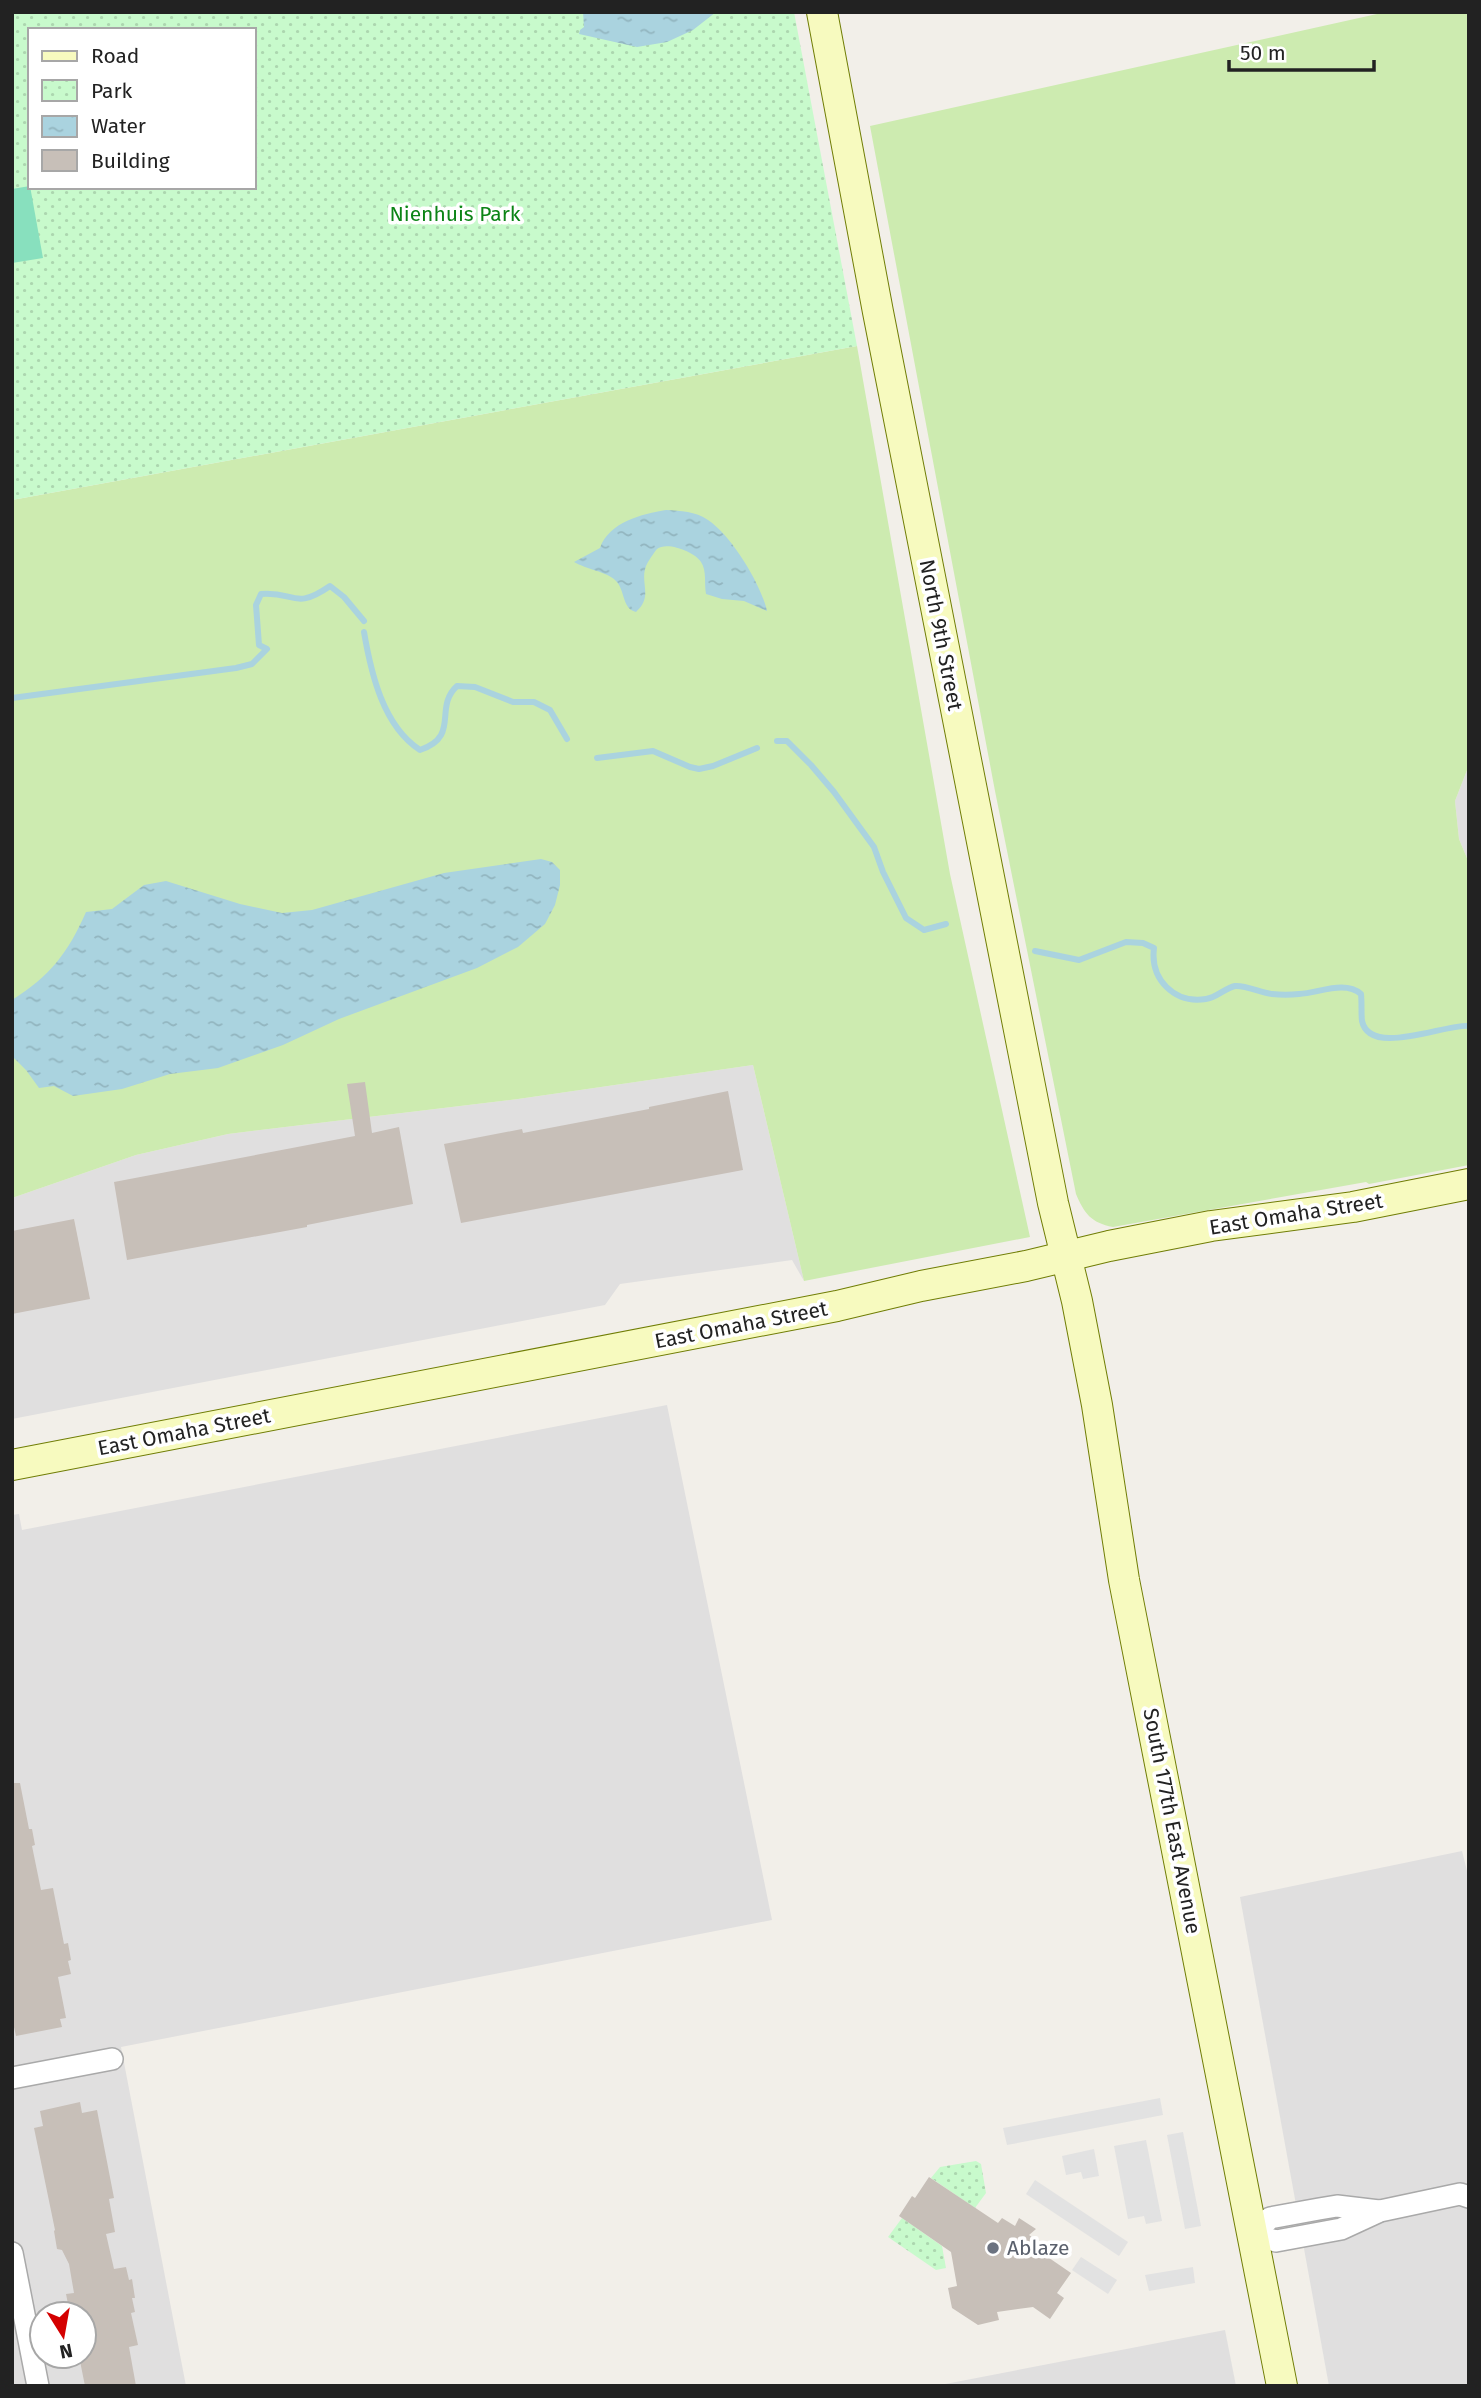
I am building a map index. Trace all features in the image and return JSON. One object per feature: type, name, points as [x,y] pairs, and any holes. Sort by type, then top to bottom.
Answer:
[{"type":"street","name":"North 9th Street","points":[[822,12],[976,813],[1053,1203],[1066,1256]]},
{"type":"street","name":"East Omaha Street","points":[[12,1465],[775,1318],[1211,1226],[1353,1207],[1469,1184]]},
{"type":"street","name":"South 177th East Avenue","points":[[1066,1256],[1097,1405],[1124,1580],[1282,2386]]},
{"type":"street","points":[[12,2078],[112,2059]]},
{"type":"street","points":[[1252,2235],[1276,2241],[1341,2229],[1380,2211],[1466,2192]]},
{"type":"street","points":[[1252,2235],[1270,2218],[1337,2206],[1380,2211]]},
{"type":"street","points":[[1319,2209],[1323,2232]]},
{"type":"street","points":[[12,2253],[38,2386]]},
{"type":"shaded area","points":[[1469,765],[1469,863],[1459,839],[1455,801]]},
{"type":"shaded area","points":[[753,1065],[804,1281],[792,1260],[620,1284],[605,1305],[12,1419],[12,1198],[136,1155],[228,1134],[518,1099]]},
{"type":"shaded area","points":[[667,1405],[772,1920],[121,2047],[186,2386],[12,2386],[12,1515],[19,1514],[22,1530]]},
{"type":"shaded area","points":[[1462,1851],[1469,1879],[1469,2386],[1329,2386],[1240,1897]]},
{"type":"shaded area","points":[[1160,2098],[1163,2115],[1007,2145],[1003,2128]]},
{"type":"shaded area","points":[[1183,2132],[1201,2226],[1185,2229],[1167,2135]]},
{"type":"shaded area","points":[[1146,2140],[1162,2221],[1146,2224],[1144,2216],[1128,2219],[1114,2146]]},
{"type":"shaded area","points":[[1094,2149],[1099,2176],[1083,2179],[1081,2172],[1066,2175],[1062,2156]]},
{"type":"shaded area","points":[[1035,2180],[1128,2242],[1119,2256],[1026,2194]]},
{"type":"shaded area","points":[[1081,2257],[1117,2280],[1108,2294],[1072,2270]]},
{"type":"shaded area","points":[[1193,2267],[1195,2283],[1149,2291],[1145,2275]]},
{"type":"shaded area","points":[[1225,2330],[1236,2386],[935,2386]]},
{"type":"green space","name":"Nienhuis Park","points":[[12,12],[794,12],[857,346],[12,500]]},
{"type":"green space","points":[[1386,12],[1469,12],[1469,765],[1455,801],[1459,839],[1469,863],[1469,1165],[1113,1227],[1099,1223],[1089,1216],[1076,1194],[995,791],[870,126]]},
{"type":"green space","points":[[28,186],[31,189],[43,258],[12,263],[12,189]]},
{"type":"green space","points":[[857,346],[950,874],[1030,1237],[804,1281],[753,1065],[518,1099],[228,1134],[136,1155],[12,1198],[12,500]]},
{"type":"green space","points":[[976,2161],[981,2164],[986,2193],[975,2208],[931,2178],[940,2167]]},
{"type":"green space","points":[[902,2218],[942,2246],[946,2268],[936,2270],[888,2237]]},
{"type":"water","points":[[583,12],[716,12],[693,30],[667,42],[637,47],[579,34],[584,27]]},
{"type":"water","points":[[666,510],[698,515],[717,527],[744,561],[767,611],[744,601],[706,594],[705,573],[701,562],[693,555],[674,547],[657,549],[648,562],[644,575],[644,600],[636,612],[628,607],[615,580],[574,562],[600,548],[611,532],[627,521]]},
{"type":"water","points":[[541,859],[552,862],[560,870],[560,885],[555,905],[545,924],[518,947],[477,968],[339,1019],[283,1045],[218,1068],[170,1074],[122,1089],[73,1096],[54,1086],[39,1088],[12,1056],[12,1000],[37,982],[65,952],[86,912],[112,909],[144,885],[166,881],[240,904],[282,913],[312,910],[444,873]]},
{"type":"building","points":[[365,1082],[372,1133],[399,1127],[413,1204],[307,1227],[127,1260],[114,1182],[355,1136],[347,1084]]},
{"type":"building","points":[[728,1091],[743,1170],[461,1223],[444,1144],[522,1129],[523,1133]]},
{"type":"building","points":[[74,1219],[90,1299],[12,1314],[12,1231]]},
{"type":"building","points":[[12,1783],[20,1783],[29,1829],[32,1829],[35,1845],[32,1846],[41,1890],[53,1888],[64,1944],[68,1943],[71,1960],[68,1961],[71,1974],[58,1977],[66,2018],[60,2019],[62,2027],[16,2036],[12,2018]]},
{"type":"building","points":[[80,2102],[82,2113],[97,2110],[114,2198],[109,2199],[115,2232],[106,2234],[114,2269],[126,2267],[129,2280],[132,2279],[135,2298],[132,2298],[135,2312],[131,2313],[138,2345],[129,2347],[136,2386],[85,2386],[82,2370],[98,2370],[98,2300],[67,2300],[66,2294],[74,2293],[69,2264],[62,2250],[57,2249],[34,2128],[43,2126],[40,2111]]},
{"type":"building","name":"Ablaze","points":[[929,2177],[998,2223],[1002,2218],[1015,2226],[1019,2218],[1036,2229],[1029,2235],[1043,2245],[1039,2251],[1071,2273],[1057,2293],[1064,2298],[1050,2319],[1033,2307],[997,2312],[999,2320],[978,2325],[952,2308],[948,2288],[957,2286],[951,2252],[899,2216]]},
{"type":"waterway","points":[[12,698],[252,664],[267,649],[259,645],[256,605],[261,594],[301,599],[330,586],[344,597],[364,621]]},
{"type":"waterway","points":[[364,632],[375,681],[388,713],[407,740],[420,750],[440,737],[447,703],[457,686],[475,687],[513,702],[534,702],[550,710],[567,739]]},
{"type":"waterway","points":[[777,741],[787,741],[834,792],[874,847],[906,918],[924,930],[946,924]]},
{"type":"waterway","points":[[597,758],[653,751],[699,769],[757,748]]},
{"type":"waterway","points":[[1035,951],[1079,960],[1126,942],[1143,943],[1154,948],[1156,970],[1160,979],[1166,987],[1184,998],[1210,998],[1235,986],[1282,995],[1347,988],[1361,994],[1362,1021],[1368,1032],[1379,1037],[1394,1038],[1469,1026]]},
{"type":"place","name":"Ablaze","points":[[993,2248]]}]
